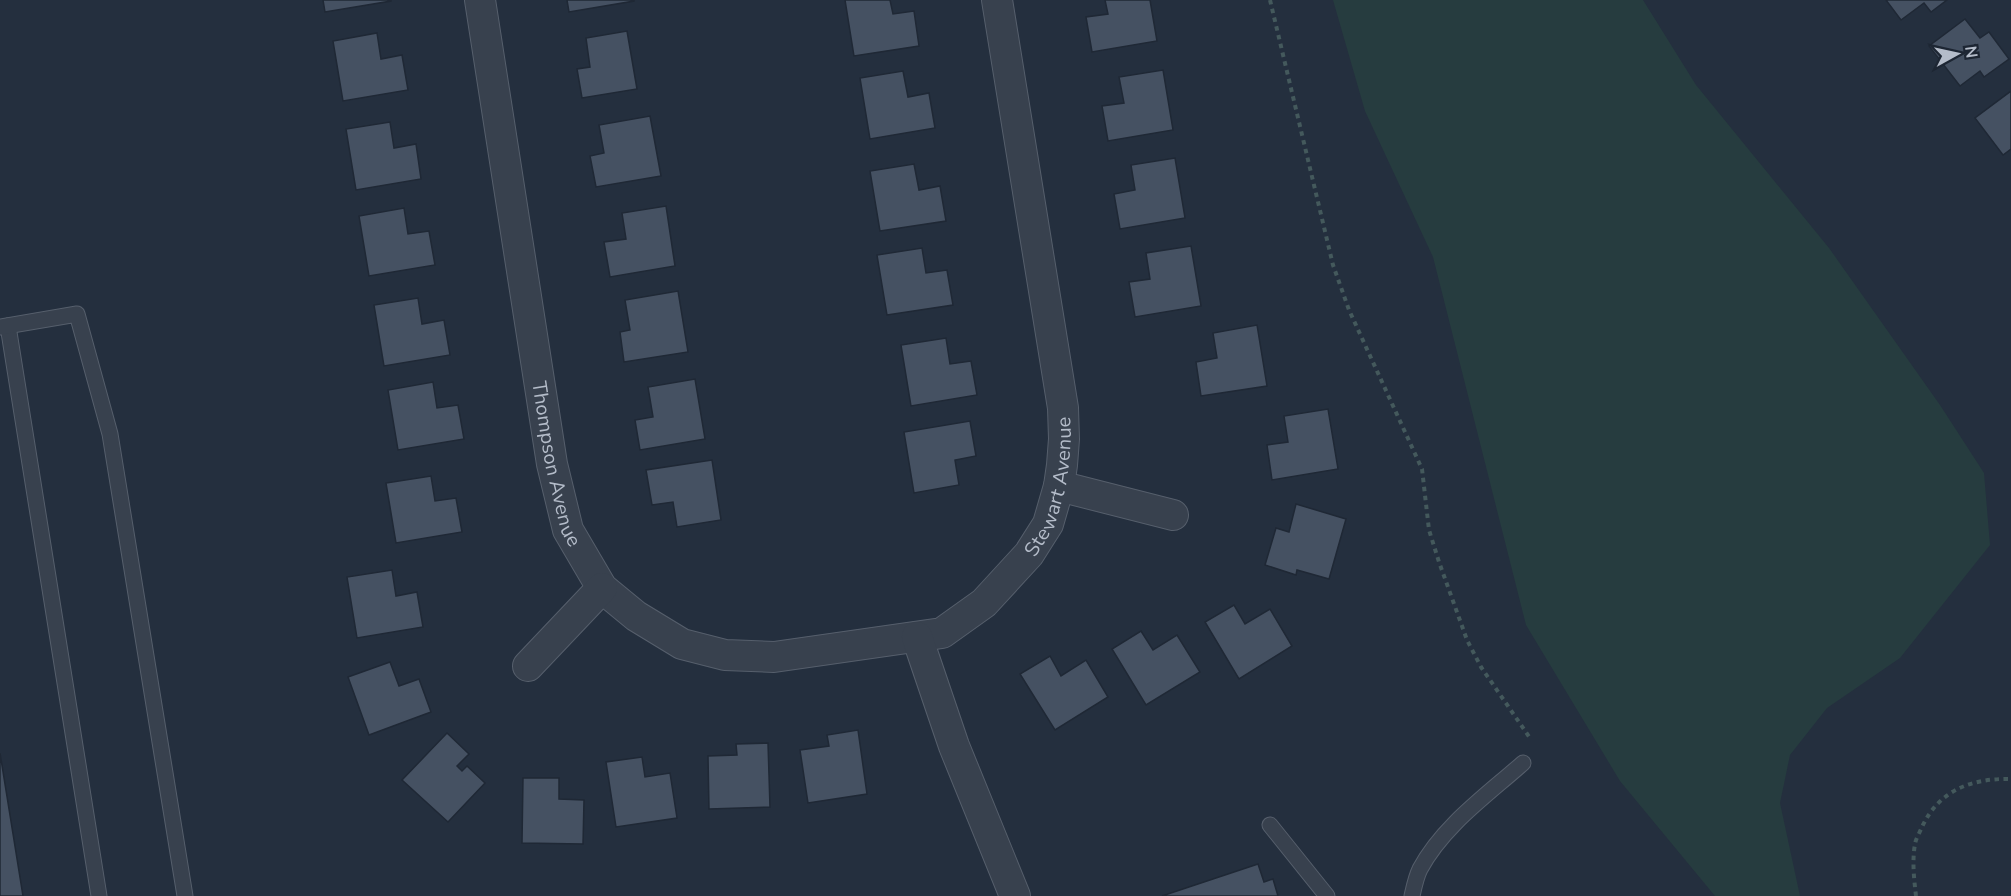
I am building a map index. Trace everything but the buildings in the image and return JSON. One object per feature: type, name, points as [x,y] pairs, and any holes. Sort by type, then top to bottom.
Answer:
[{"type":"street","name":"Thompson Avenue","points":[[480,0],[552,464],[568,530],[602,588],[636,616],[682,644],[725,655],[774,657],[917,637]]},
{"type":"street","name":"Stewart Avenue","points":[[917,637],[942,633],[984,603],[1008,578],[1029,554],[1048,524],[1059,486],[1064,439],[1063,408],[998,0]]},
{"type":"street","points":[[1059,486],[1173,514]]},
{"type":"street","points":[[528,666],[602,588]]},
{"type":"street","points":[[917,637],[954,746],[1015,896]]},
{"type":"lane","points":[[99,896],[4,326],[77,314],[110,434],[185,896]]},
{"type":"lane","points":[[1412,896],[1419,872],[1432,849],[1454,825],[1523,763]]},
{"type":"lane","points":[[1269,825],[1327,896]]},
{"type":"path","points":[[1270,0],[1333,265],[1349,310],[1422,469],[1429,530],[1467,640],[1481,667],[1530,738]]},
{"type":"path","points":[[1916,896],[1915,842],[1928,815],[1947,793],[1971,783],[1997,778],[2011,779]]},
{"type":"green space","points":[[1333,0],[1643,0],[1696,85],[1829,248],[1940,405],[1984,473],[1990,545],[1900,658],[1827,708],[1790,755],[1780,803],[1800,896],[1715,896],[1620,781],[1526,625],[1433,257],[1365,111]]}]
